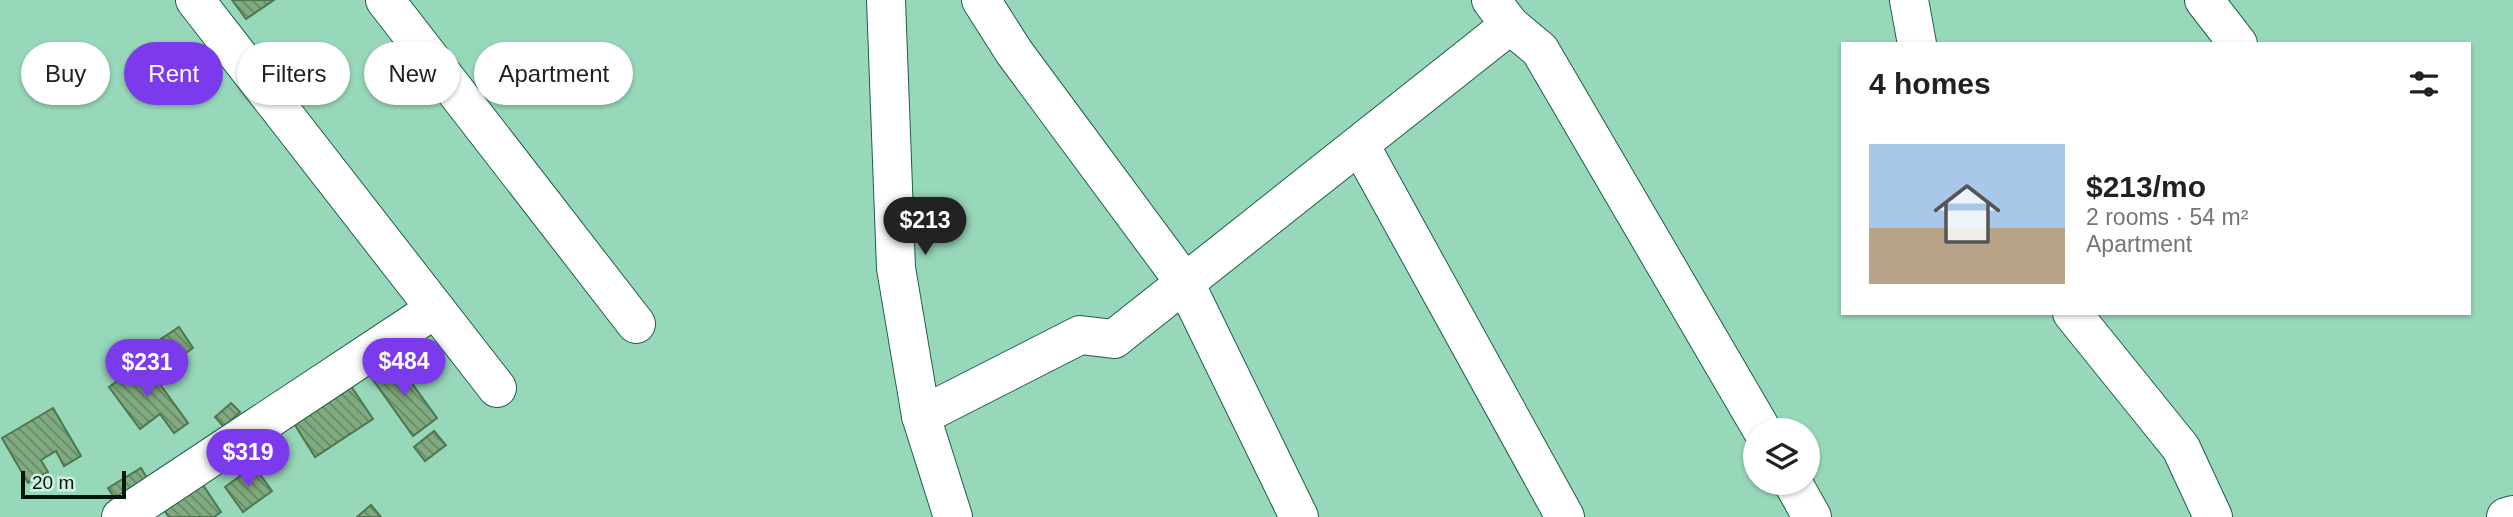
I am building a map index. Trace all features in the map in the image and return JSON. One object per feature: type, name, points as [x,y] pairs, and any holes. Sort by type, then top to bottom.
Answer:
[{"type":"main road","points":[[195,0],[497,388]]},
{"type":"main road","points":[[385,0],[636,324]]},
{"type":"main road","points":[[886,0],[895,268],[921,416],[953,517]]},
{"type":"main road","points":[[981,0],[1014,52],[1185,284],[1299,517]]},
{"type":"main road","points":[[1910,0],[1917,42]]},
{"type":"main road","points":[[2204,0],[2236,42]]},
{"type":"main road","points":[[921,416],[1080,335],[1114,339],[1360,145],[1501,13],[1540,50],[1755,418]]},
{"type":"main road","points":[[1360,145],[1565,517]]},
{"type":"main road","points":[[121,517],[435,309]]},
{"type":"main road","points":[[2074,315],[2181,447],[2214,517]]},
{"type":"main road","points":[[1800,495],[1812,517]]},
{"type":"main road","points":[[2506,517],[2513,515]]},
{"type":"building","points":[[232,0],[274,0],[246,19]]},
{"type":"building","points":[[179,327],[193,348],[155,374],[140,353]]},
{"type":"building","points":[[395,360],[437,418],[413,436],[371,377]]},
{"type":"building","points":[[144,362],[188,423],[174,433],[160,414],[140,429],[109,387]]},
{"type":"building","points":[[347,380],[373,419],[315,457],[290,417]]},
{"type":"building","points":[[231,403],[240,412],[224,427],[215,417]]},
{"type":"building","points":[[53,408],[81,456],[64,466],[56,451],[41,460],[48,472],[28,483],[2,438]]},
{"type":"building","points":[[434,431],[446,445],[425,461],[414,447]]},
{"type":"building","points":[[254,466],[272,491],[243,512],[225,487]]},
{"type":"building","points":[[141,468],[151,485],[119,505],[108,488]]},
{"type":"building","points":[[201,482],[221,512],[214,517],[169,517],[163,509]]},
{"type":"building","points":[[371,505],[381,517],[357,517]]}]
